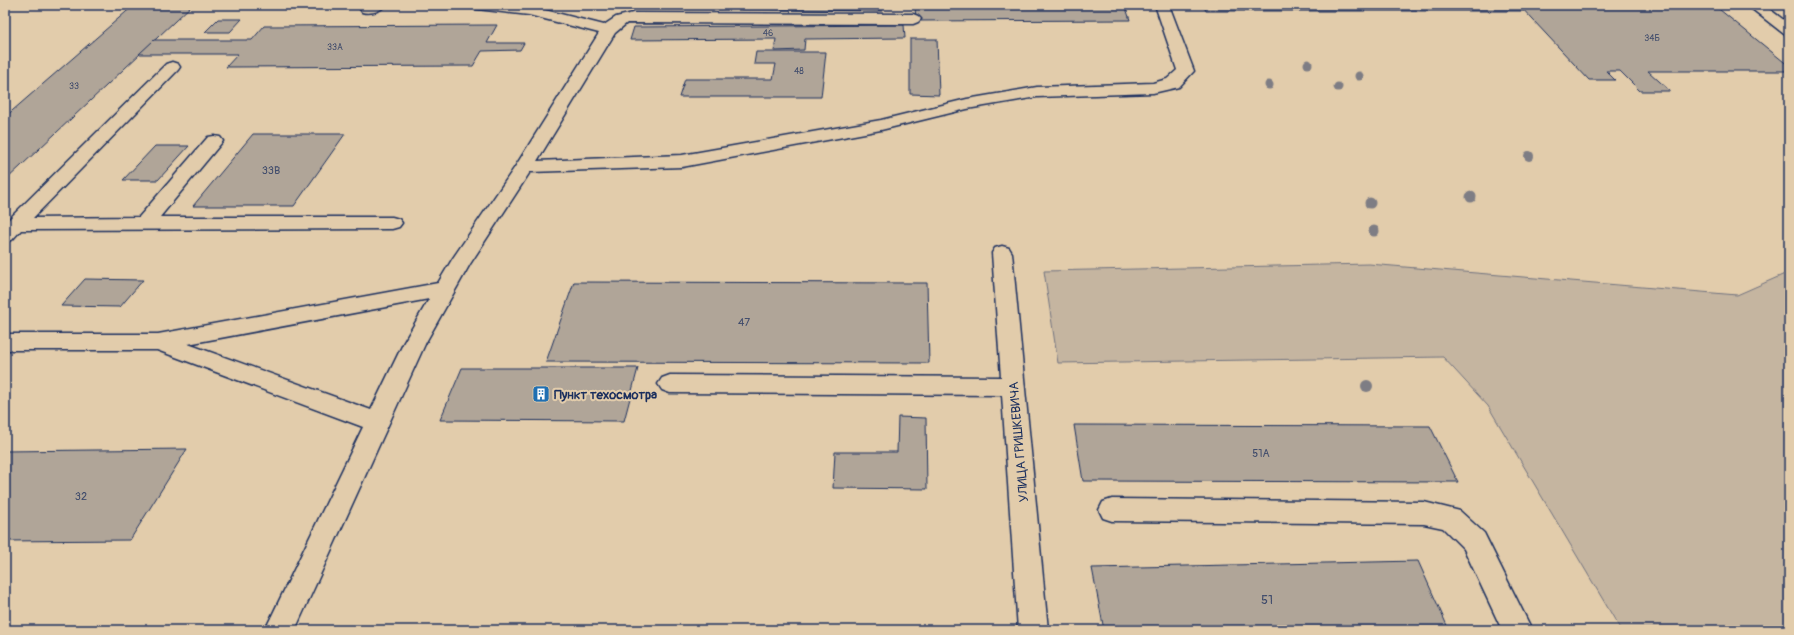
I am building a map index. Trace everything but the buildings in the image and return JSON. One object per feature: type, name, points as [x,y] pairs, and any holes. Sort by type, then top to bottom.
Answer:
[{"type":"street","points":[[477,5],[529,11],[608,31]]},
{"type":"street","points":[[524,167],[682,161],[881,125],[967,104],[1037,92],[1153,88],[1173,83],[1186,71],[1162,5]]},
{"type":"street","points":[[1754,5],[1789,31]]},
{"type":"street","points":[[280,630],[376,422],[415,342],[460,263],[524,167],[608,31],[614,24],[621,19],[633,18],[913,19]]},
{"type":"street","points":[[11,229],[172,67]]},
{"type":"street","points":[[145,223],[214,141]]},
{"type":"street","points":[[11,229],[145,223],[392,223]]},
{"type":"street","name":"УЛИЦА ГРИШКЕВИЧА","points":[[1002,253],[1033,630]]},
{"type":"street","points":[[5,342],[159,342],[445,289]]},
{"type":"street","points":[[159,342],[376,422]]},
{"type":"street","points":[[670,384],[1013,386]]},
{"type":"street","points":[[1112,510],[1424,513],[1451,519],[1474,541],[1517,630]]},
{"type":"shaded area","points":[[1369,264],[1737,295],[1787,273],[1789,275],[1789,630],[1621,630],[1488,406],[1443,357],[1058,363],[1044,271]]},
{"type":"place","name":"Пункт техосмотра","points":[[541,394]]}]
